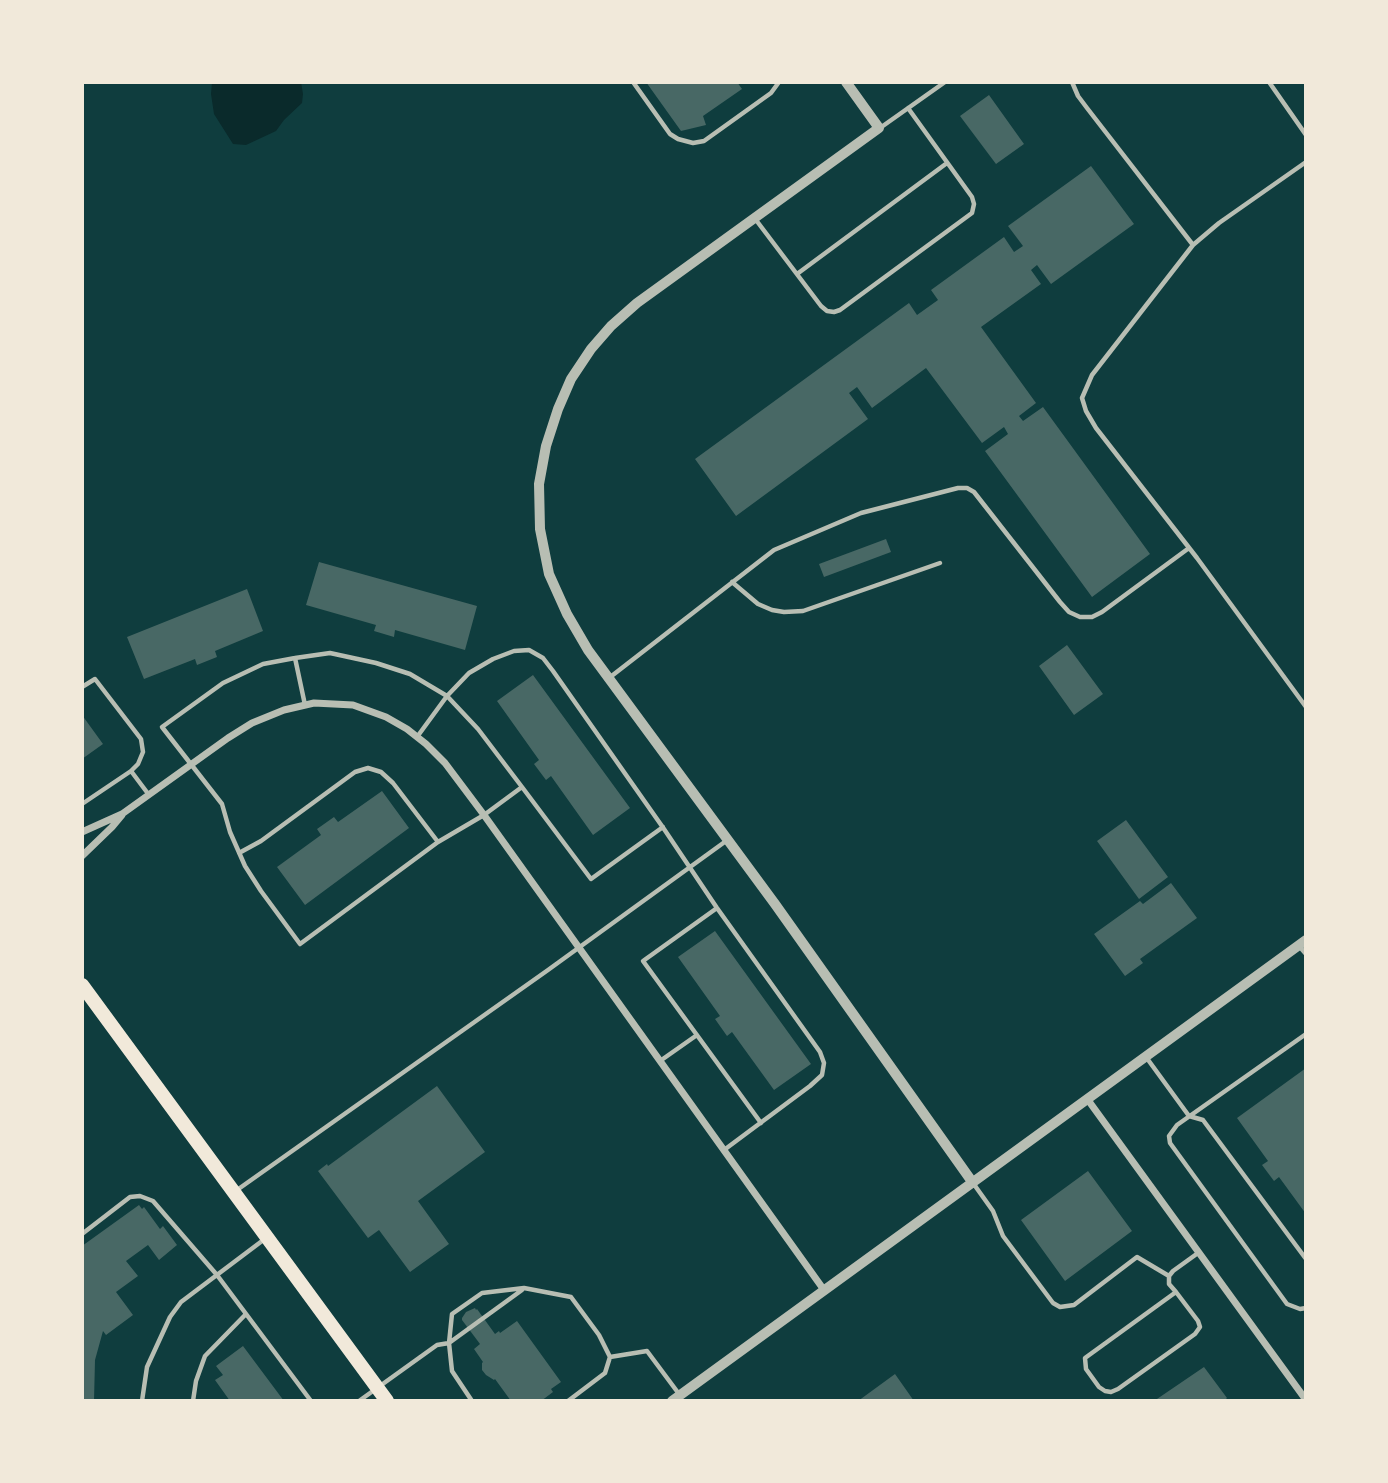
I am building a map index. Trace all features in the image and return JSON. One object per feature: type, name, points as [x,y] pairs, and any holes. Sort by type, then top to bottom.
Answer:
[{"type":"main road","points":[[83,988],[387,1401]]},
{"type":"street","points":[[846,82],[880,128],[637,303],[611,326],[591,349],[571,379],[546,446],[539,484],[540,529],[549,574],[567,614],[588,650],[728,839],[973,1183]]},
{"type":"street","points":[[82,832],[122,814],[252,723],[284,710],[305,705],[340,704],[353,705],[386,717],[417,737],[445,763],[824,1290]]},
{"type":"street","points":[[82,856],[122,814]]},
{"type":"street","points":[[676,1398],[1146,1057],[1303,947]]},
{"type":"street","points":[[1087,1100],[1306,1400]]},
{"type":"lane","points":[[633,82],[670,134],[693,143],[704,141],[771,93],[777,83]]},
{"type":"lane","points":[[880,128],[945,82]]},
{"type":"lane","points":[[1072,82],[1078,96],[1193,245]]},
{"type":"lane","points":[[1269,82],[1306,135]]},
{"type":"lane","points":[[755,218],[821,306],[827,311],[840,310],[974,209],[972,197],[908,108]]},
{"type":"lane","points":[[1306,162],[1219,223],[1193,245],[1093,375],[1082,398],[1096,428],[1189,548],[1306,707]]},
{"type":"lane","points":[[797,274],[947,163]]},
{"type":"lane","points":[[609,678],[774,550],[861,513],[958,488],[967,488],[974,492],[1060,602],[1069,612],[1080,617],[1091,617],[1102,612],[1189,548]]},
{"type":"lane","points":[[732,582],[758,604],[772,610],[803,611],[940,563]]},
{"type":"lane","points":[[417,737],[447,696],[469,673],[493,659],[514,650],[529,650],[543,657],[554,671],[716,908],[820,1052],[824,1063],[822,1075],[810,1086],[724,1150]]},
{"type":"lane","points":[[522,787],[484,815],[438,842],[300,944],[245,866],[222,804],[162,727],[223,683],[263,664],[330,653],[410,674],[447,696],[478,729],[522,787],[591,879],[663,827]]},
{"type":"lane","points":[[295,658],[305,705]]},
{"type":"lane","points":[[82,687],[94,679],[141,739],[143,752],[138,764],[131,771],[82,804]]},
{"type":"lane","points":[[239,853],[261,841],[355,772],[368,768],[381,772],[393,783],[438,842]]},
{"type":"lane","points":[[131,771],[149,795]]},
{"type":"lane","points":[[234,1192],[728,839]]},
{"type":"lane","points":[[716,908],[643,961],[761,1123]]},
{"type":"lane","points":[[660,1061],[696,1034]]},
{"type":"lane","points":[[1306,1034],[1189,1116],[1177,1125],[1169,1136],[1170,1143],[1287,1304],[1300,1309],[1306,1308]]},
{"type":"lane","points":[[1146,1057],[1189,1116],[1203,1120],[1306,1259]]},
{"type":"lane","points":[[973,1183],[993,1211],[1003,1236],[1053,1303],[1060,1307],[1074,1306],[1137,1257],[1169,1276]]},
{"type":"lane","points":[[82,1234],[130,1197],[140,1196],[153,1201],[217,1275],[311,1401]]},
{"type":"lane","points":[[142,1401],[146,1367],[170,1317],[181,1302],[267,1237]]},
{"type":"lane","points":[[1175,1292],[1085,1358],[1086,1369],[1099,1387],[1111,1392],[1118,1389],[1195,1334],[1200,1327],[1198,1321],[1169,1283],[1169,1276],[1199,1252]]},
{"type":"lane","points":[[359,1401],[437,1345],[449,1343],[524,1288]]},
{"type":"lane","points":[[472,1401],[452,1371],[449,1343],[452,1314],[482,1293],[524,1288],[571,1297],[599,1335],[610,1357],[605,1373],[568,1401]]},
{"type":"lane","points":[[193,1401],[196,1381],[205,1356],[246,1314]]},
{"type":"lane","points":[[610,1357],[647,1351],[676,1398]]},
{"type":"water","points":[[212,82],[301,82],[302,103],[276,131],[246,145],[233,144],[214,114]]},
{"type":"building","points":[[646,82],[737,82],[742,89],[703,116],[706,125],[681,131]]},
{"type":"building","points":[[989,95],[1024,144],[996,164],[960,116]]},
{"type":"building","points":[[1091,166],[1134,224],[1051,284],[1037,265],[1031,270],[1041,284],[981,327],[1036,403],[1019,416],[1023,421],[1043,407],[1150,554],[1092,597],[985,451],[1008,434],[1004,427],[982,443],[926,368],[872,408],[857,387],[849,393],[868,419],[736,516],[695,459],[909,303],[917,315],[938,300],[931,290],[1004,237],[1014,252],[1023,246],[1008,226]]},
{"type":"building","points":[[886,539],[891,552],[824,577],[819,564]]},
{"type":"building","points":[[319,562],[477,606],[465,650],[395,630],[394,637],[374,631],[376,625],[306,605]]},
{"type":"building","points":[[247,589],[263,631],[215,651],[217,657],[197,665],[195,659],[144,679],[127,637]]},
{"type":"building","points":[[1067,645],[1103,694],[1074,715],[1039,666]]},
{"type":"building","points":[[533,675],[630,808],[593,835],[551,776],[546,780],[534,764],[539,760],[497,701]]},
{"type":"building","points":[[82,715],[103,744],[82,759]]},
{"type":"building","points":[[382,791],[409,828],[305,905],[277,867],[321,835],[317,829],[334,817],[338,822]]},
{"type":"building","points":[[1126,820],[1168,877],[1139,899],[1097,841]]},
{"type":"building","points":[[1171,883],[1197,918],[1140,959],[1143,963],[1125,976],[1094,934],[1140,901],[1143,904]]},
{"type":"building","points":[[715,931],[811,1064],[774,1090],[732,1032],[727,1036],[715,1019],[720,1016],[678,957]]},
{"type":"building","points":[[1306,1068],[1306,1214],[1279,1177],[1274,1181],[1262,1165],[1268,1161],[1237,1118]]},
{"type":"building","points":[[437,1086],[485,1152],[418,1201],[449,1244],[410,1272],[379,1230],[368,1238],[318,1171]]},
{"type":"building","points":[[1088,1171],[1132,1231],[1065,1281],[1021,1220]]},
{"type":"building","points":[[139,1205],[142,1209],[144,1207],[160,1229],[163,1226],[177,1245],[159,1260],[148,1245],[126,1261],[138,1276],[116,1292],[133,1315],[106,1335],[103,1331],[95,1360],[94,1401],[82,1401],[82,1246]]},
{"type":"building","points":[[475,1308],[495,1334],[517,1321],[561,1382],[551,1389],[553,1392],[541,1401],[511,1401],[495,1379],[486,1375],[482,1370],[483,1362],[474,1349],[480,1344],[462,1320],[466,1312]]},
{"type":"building","points":[[243,1346],[284,1401],[230,1401],[215,1380],[223,1375],[216,1366]]},
{"type":"building","points":[[1204,1367],[1227,1398],[1224,1401],[1154,1401]]},
{"type":"building","points":[[895,1374],[914,1401],[858,1401]]}]
